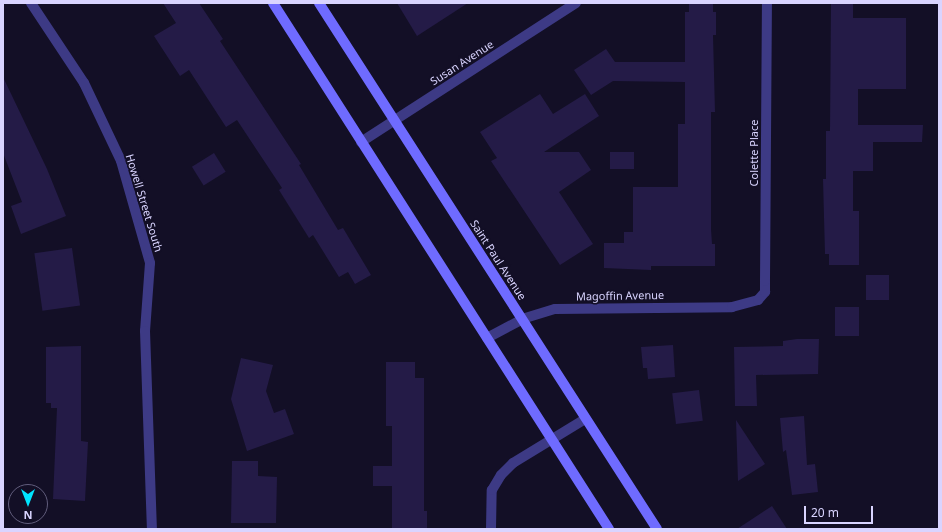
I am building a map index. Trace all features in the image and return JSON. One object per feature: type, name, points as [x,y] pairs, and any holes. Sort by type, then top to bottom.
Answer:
[{"type":"main road","points":[[273,3],[609,529]]},
{"type":"main road","name":"Saint Paul Avenue","points":[[319,3],[657,529]]},
{"type":"street","name":"Howell Street South","points":[[31,3],[84,83],[120,161],[150,263],[145,331],[152,529]]},
{"type":"street","name":"Susan Avenue","points":[[361,142],[576,3]]},
{"type":"street","name":"Colette Place","points":[[758,300],[765,292],[766,281],[767,3]]},
{"type":"street","name":"Magoffin Avenue","points":[[487,338],[522,319],[555,309],[732,307],[746,306],[758,300]]},
{"type":"street","points":[[491,529],[492,490],[501,475],[513,463],[585,419]]},
{"type":"building","points":[[163,3],[199,3],[223,39],[220,41],[301,164],[299,165],[338,230],[343,228],[371,275],[355,284],[348,272],[339,277],[313,235],[309,238],[279,190],[282,188],[237,120],[226,127],[189,70],[180,76],[154,36],[176,23]]},
{"type":"building","points":[[397,3],[468,3],[417,36]]},
{"type":"building","points":[[689,3],[713,3],[713,12],[716,12],[716,35],[713,35],[715,112],[711,112],[711,229],[712,244],[715,244],[715,266],[651,266],[651,270],[604,268],[604,243],[624,243],[624,232],[633,232],[633,187],[678,187],[678,124],[685,124],[685,82],[613,81],[591,95],[574,70],[606,49],[615,62],[685,62],[685,12],[689,12]]},
{"type":"building","points":[[831,3],[853,3],[853,18],[906,18],[906,89],[858,89],[858,125],[923,125],[922,142],[873,142],[873,171],[853,171],[853,211],[859,211],[859,265],[829,265],[829,254],[825,254],[823,179],[826,179],[826,131],[830,131]]},
{"type":"building","points":[[3,77],[47,169],[66,216],[21,234],[11,206],[22,202],[3,153]]},
{"type":"building","points":[[540,94],[553,114],[585,94],[599,116],[544,152],[579,152],[591,170],[559,192],[593,244],[560,265],[491,161],[497,158],[480,132]]},
{"type":"building","points":[[610,152],[634,152],[634,169],[610,169]]},
{"type":"building","points":[[214,153],[226,172],[204,185],[192,167]]},
{"type":"building","points":[[72,248],[80,305],[42,311],[34,253]]},
{"type":"building","points":[[866,275],[889,275],[889,300],[866,300]]},
{"type":"building","points":[[835,307],[859,307],[859,336],[835,336]]},
{"type":"building","points":[[797,339],[819,339],[818,374],[756,375],[757,406],[735,406],[734,347],[783,346],[783,341]]},
{"type":"building","points":[[673,345],[675,377],[648,379],[647,368],[643,368],[641,347]]},
{"type":"building","points":[[81,346],[81,441],[88,442],[85,501],[53,499],[57,408],[51,408],[51,403],[46,403],[46,347]]},
{"type":"building","points":[[241,358],[273,365],[266,391],[274,413],[285,409],[294,434],[247,451],[231,399]]},
{"type":"building","points":[[386,362],[415,362],[415,378],[424,378],[424,511],[427,511],[427,529],[392,529],[392,486],[373,486],[373,466],[392,466],[392,426],[386,426]]},
{"type":"building","points":[[699,390],[703,421],[676,424],[672,393]]},
{"type":"building","points":[[804,416],[807,465],[815,464],[818,492],[792,495],[786,450],[783,452],[780,418]]},
{"type":"building","points":[[736,420],[765,464],[738,481]]},
{"type":"building","points":[[232,461],[258,461],[258,476],[277,477],[276,523],[231,523]]},
{"type":"building","points":[[772,506],[787,529],[737,529]]}]
